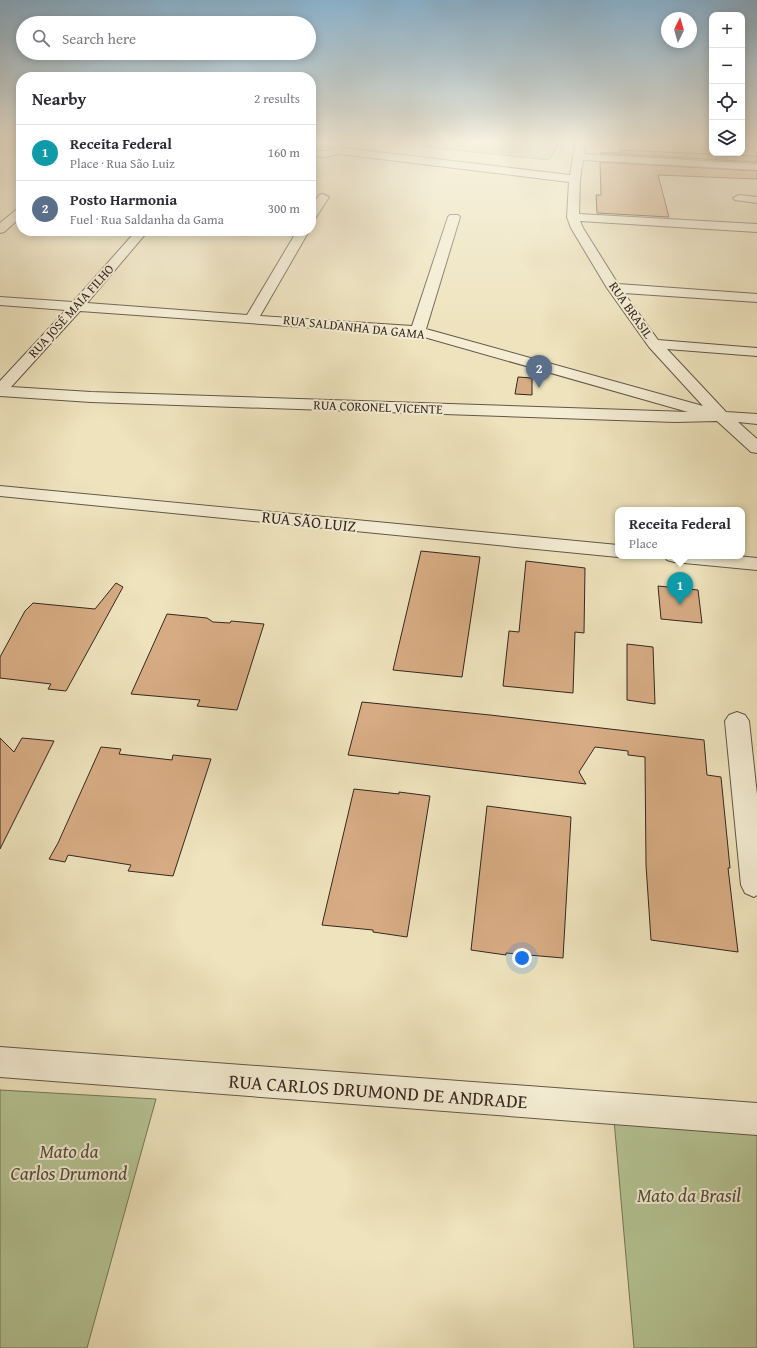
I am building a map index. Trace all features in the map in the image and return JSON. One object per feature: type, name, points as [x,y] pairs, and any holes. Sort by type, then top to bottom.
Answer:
[{"type":"street","name":"RUA BRASIL","points":[[574,203],[573,217],[585,241],[614,288],[654,344],[721,416],[757,448]]},
{"type":"street","points":[[0,230],[16,216]]},
{"type":"street","points":[[418,331],[454,217]]},
{"type":"street","points":[[573,217],[757,228]]},
{"type":"street","name":"RUA JOSÉ MAIA FILHO","points":[[0,390],[138,236]]},
{"type":"street","points":[[252,318],[300,236]]},
{"type":"street","points":[[614,288],[757,298]]},
{"type":"street","name":"RUA SALDANHA DA GAMA","points":[[0,301],[418,331],[721,416]]},
{"type":"street","points":[[654,344],[757,352]]},
{"type":"street","name":"RUA CORONEL VICENTE","points":[[0,390],[99,398],[675,418],[721,416],[757,419]]},
{"type":"street","name":"RUA SÃO LUIZ","points":[[0,491],[615,551]]},
{"type":"street","points":[[705,559],[757,564]]},
{"type":"street","points":[[737,721],[754,885]]},
{"type":"street","name":"RUA CARLOS DRUMOND DE ANDRADE","points":[[0,1062],[757,1119]]},
{"type":"green space","name":"Mato da Carlos Drumond","points":[[0,1090],[156,1099],[87,1348],[0,1348]]},
{"type":"green space","name":"Mato da Brasil","points":[[614,1120],[757,1132],[757,1348],[634,1348]]},
{"type":"building","points":[[596,203],[665,203],[669,217],[597,213]]},
{"type":"building","points":[[518,377],[532,378],[532,395],[515,394]]},
{"type":"building","points":[[421,551],[480,557],[462,677],[393,670]]},
{"type":"building","points":[[526,561],[585,568],[584,633],[575,632],[573,693],[503,686],[509,631],[519,632]]},
{"type":"building","points":[[116,583],[123,587],[66,691],[48,689],[51,684],[0,678],[0,657],[25,611],[33,603],[95,609]]},
{"type":"building","points":[[658,586],[698,590],[702,623],[661,619]]},
{"type":"building","points":[[167,614],[207,618],[213,622],[230,623],[231,621],[264,624],[237,710],[197,706],[200,700],[131,694]]},
{"type":"building","points":[[627,644],[653,647],[655,704],[627,700]]},
{"type":"building","points":[[362,702],[490,715],[704,740],[707,775],[721,777],[730,868],[728,868],[738,952],[651,940],[646,865],[645,757],[628,755],[628,751],[595,747],[579,772],[586,784],[348,755]]},
{"type":"building","points":[[0,738],[14,752],[22,738],[54,741],[0,849]]},
{"type":"building","points":[[101,747],[121,749],[119,754],[172,760],[173,755],[211,759],[173,876],[128,871],[131,865],[68,855],[65,862],[49,859],[58,843]]},
{"type":"building","points":[[354,789],[430,796],[407,937],[373,932],[373,930],[322,925]]},
{"type":"building","points":[[487,806],[571,817],[563,958],[506,953],[506,955],[471,950]]},
{"type":"place","name":"Posto Harmonia","points":[[539,388]]},
{"type":"place","name":"Receita Federal","points":[[680,605]]}]
